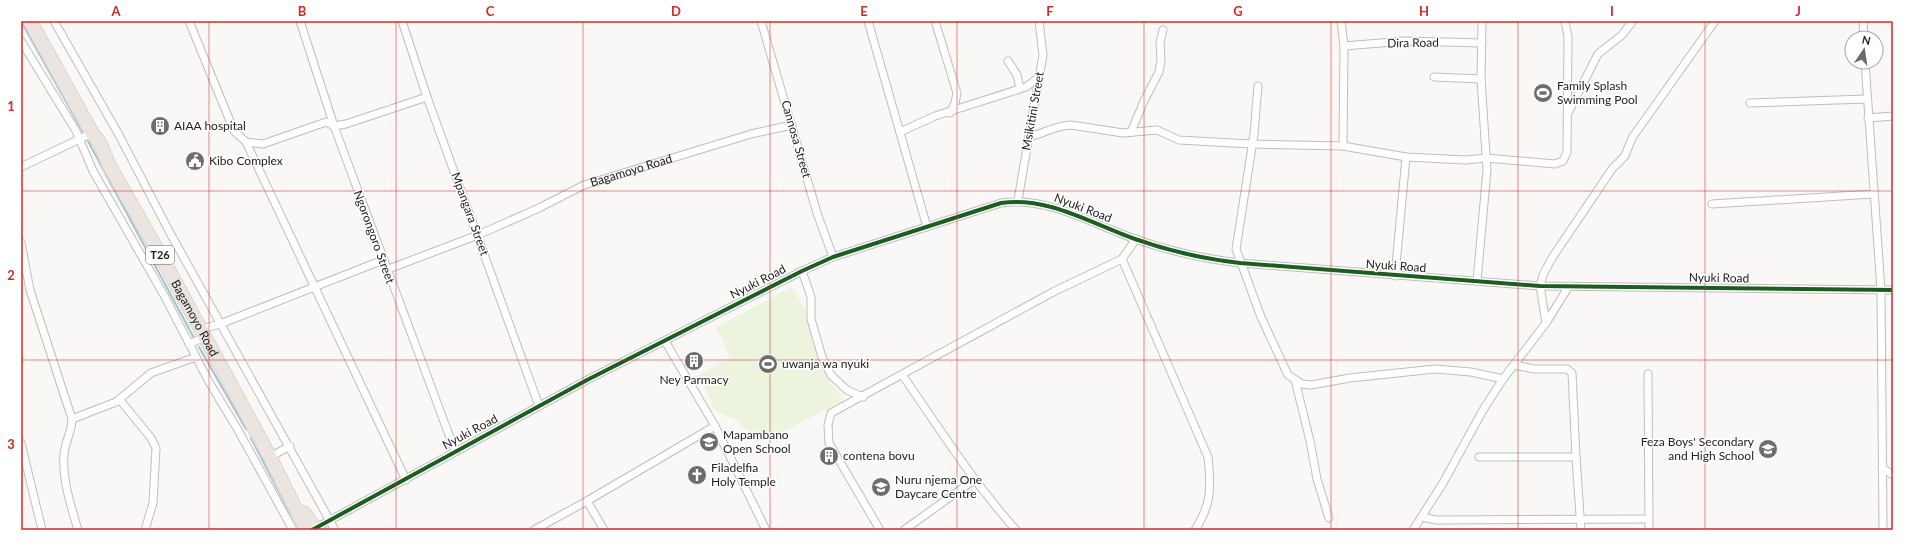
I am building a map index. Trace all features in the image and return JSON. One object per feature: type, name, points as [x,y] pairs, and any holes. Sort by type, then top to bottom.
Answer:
[{"type":"highway","name":"Bagamoyo Road","points":[[30,21],[92,133],[100,143],[109,165],[203,333],[287,491],[313,530]]},
{"type":"street","points":[[54,21],[120,135],[132,162],[220,324],[290,446],[335,530]]},
{"type":"street","points":[[189,21],[234,132],[246,142],[406,480]]},
{"type":"street","name":"Ngorongoro Street","points":[[300,21],[334,126],[454,451]]},
{"type":"street","name":"Mpangara Street","points":[[402,21],[427,97],[539,406]]},
{"type":"street","name":"Cannosa Street","points":[[761,21],[817,213],[833,257]]},
{"type":"street","points":[[868,21],[927,227]]},
{"type":"street","points":[[935,21],[957,93],[955,103],[950,113]]},
{"type":"street","name":"Msikitini Street","points":[[1018,200],[1043,55],[1039,21]]},
{"type":"street","points":[[1341,21],[1344,46],[1344,146]]},
{"type":"street","points":[[1477,281],[1487,170],[1482,79],[1482,21]]},
{"type":"street","points":[[1029,137],[1044,134],[1064,125],[1131,132],[1157,130],[1179,140],[1251,144],[1344,146],[1406,157],[1466,160],[1486,158],[1555,164],[1560,163],[1566,156],[1568,37],[1565,21]]},
{"type":"street","points":[[1567,115],[1598,54],[1622,35],[1634,21]]},
{"type":"street","points":[[1546,323],[1540,286],[1542,275],[1612,169],[1625,156],[1632,138],[1715,21]]},
{"type":"street","points":[[1131,132],[1144,101],[1159,72],[1161,60],[1160,44],[1163,30]]},
{"type":"street","points":[[21,41],[80,140],[93,171],[165,297],[196,357],[293,530]]},
{"type":"street","name":"Dira Road","points":[[1344,46],[1405,41],[1482,43]]},
{"type":"street","points":[[1008,61],[1017,75],[1020,88]]},
{"type":"street","points":[[1865,70],[1873,194],[1881,290],[1883,530]]},
{"type":"street","points":[[900,132],[935,116],[950,113],[1026,87],[1039,77]]},
{"type":"street","points":[[1434,77],[1482,79]]},
{"type":"street","points":[[1258,86],[1236,249],[1260,317],[1284,368],[1295,380],[1318,479],[1329,518]]},
{"type":"street","points":[[246,142],[262,144],[326,122],[334,126],[346,124],[427,97]]},
{"type":"street","points":[[1750,104],[1867,99]]},
{"type":"street","points":[[1868,118],[1893,116]]},
{"type":"street","name":"Bagamoyo Road","points":[[386,270],[478,235],[539,208],[584,185],[751,134],[792,125]]},
{"type":"street","points":[[21,166],[80,140],[92,133]]},
{"type":"street","points":[[1395,276],[1406,157]]},
{"type":"street","points":[[1712,204],[1873,194]]},
{"type":"street","name":"Nyuki Road","points":[[313,530],[406,480],[454,451],[802,271],[833,257],[1001,203],[1018,200],[1052,207],[1136,239],[1206,259],[1240,263],[1540,286],[1893,290]]},
{"type":"street","points":[[880,530],[829,444],[828,426],[831,413],[903,376],[1053,292],[1122,260],[1136,239]]},
{"type":"street","points":[[21,243],[30,290],[72,419],[72,427],[64,454],[64,465],[68,493],[78,530]]},
{"type":"street","points":[[189,344],[203,333],[220,324],[383,260]]},
{"type":"street","points":[[1122,260],[1208,457],[1211,486],[1204,515],[1195,530]]},
{"type":"street","points":[[802,271],[811,297],[812,320],[822,357],[831,375],[846,390],[863,397]]},
{"type":"street","points":[[1413,530],[1443,483],[1479,416],[1503,379],[1546,323],[1569,286]]},
{"type":"street","points":[[665,341],[715,426],[766,530]]},
{"type":"street","points":[[72,419],[120,400],[151,373],[196,357]]},
{"type":"street","points":[[1514,365],[1534,369],[1567,369],[1572,372],[1581,530]]},
{"type":"street","points":[[1295,380],[1311,385],[1350,378],[1435,369],[1471,372],[1503,379]]},
{"type":"street","points":[[1648,374],[1649,530]]},
{"type":"street","points":[[903,376],[974,480],[1016,530]]},
{"type":"street","points":[[120,400],[152,438],[156,448],[153,503],[144,530]]},
{"type":"street","points":[[534,530],[587,501],[715,426]]},
{"type":"street","points":[[242,437],[255,431]]},
{"type":"street","points":[[21,443],[42,530]]},
{"type":"street","points":[[270,457],[290,446]]},
{"type":"street","points":[[1479,457],[1576,457]]},
{"type":"street","points":[[1882,468],[1893,475]]},
{"type":"street","points":[[904,530],[974,480]]},
{"type":"street","points":[[587,501],[604,530]]},
{"type":"street","points":[[1422,517],[1436,520],[1649,519]]},
{"type":"street","points":[[759,530],[760,519]]},
{"type":"green space","name":"uwanja wa nyuki","points":[[792,287],[806,311],[821,368],[843,400],[770,439],[759,442],[735,419],[715,411],[699,375],[730,357],[716,327]]},
{"type":"waterway","points":[[21,21],[83,132]]},
{"type":"waterway","points":[[88,141],[194,338]]},
{"type":"waterway","points":[[199,347],[246,429]]},
{"type":"waterway","points":[[251,438],[291,515]]},
{"type":"cycle path","points":[[312,530],[587,380],[802,271],[833,257],[1001,203],[1018,202],[1053,207],[1135,239],[1174,251],[1200,257],[1240,263],[1540,286],[1893,290]]},
{"type":"place","name":"Family Splash Swimming Pool","points":[[1543,93]]},
{"type":"place","name":"AIAA hospital","points":[[160,126]]},
{"type":"place","name":"Kibo Complex","points":[[195,161]]},
{"type":"place","name":"Ney Parmacy","points":[[694,361]]},
{"type":"place","name":"uwanja wa nyuki","points":[[768,364]]},
{"type":"place","name":"Mapambano Open School","points":[[709,442]]},
{"type":"place","name":"Feza Boys' Secondary and High School","points":[[1768,449]]},
{"type":"place","name":"contena bovu","points":[[829,456]]},
{"type":"place","name":"Filadelfia Holy Temple","points":[[697,475]]},
{"type":"place","name":"Nuru njema One Daycare Centre","points":[[881,487]]}]
